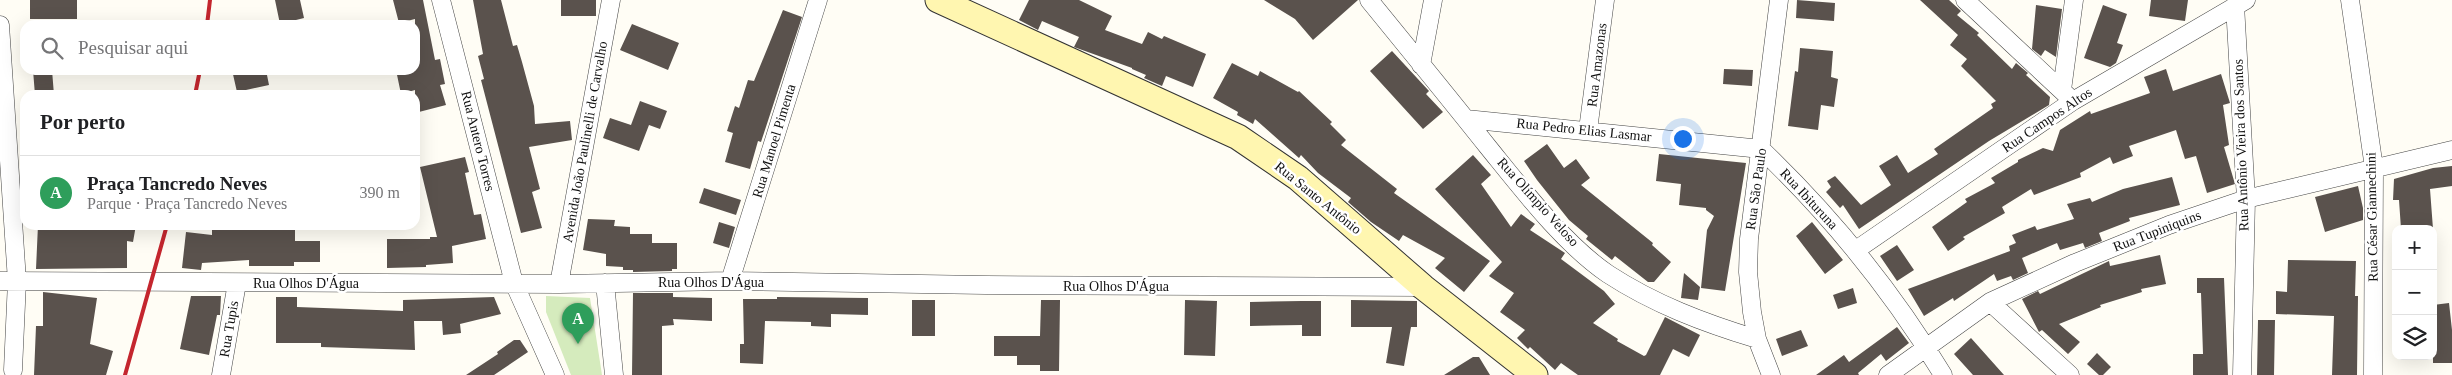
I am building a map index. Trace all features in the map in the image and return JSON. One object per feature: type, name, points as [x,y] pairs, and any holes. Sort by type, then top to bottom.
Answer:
[{"type":"street","name":"Rua Antero Torres","points":[[442,0],[514,283],[556,375]]},
{"type":"street","name":"Avenida João Paulinelli de Carvalho","points":[[558,284],[611,0]]},
{"type":"street","name":"Rua Manoel Pimenta","points":[[730,281],[818,0]]},
{"type":"street","name":"Rua Santo Antônio","points":[[938,0],[1238,137],[1298,178],[1423,287],[1535,375]]},
{"type":"street","name":"Rua Olímpio Veloso","points":[[1369,0],[1524,191],[1561,233],[1606,272],[1653,301],[1711,325],[1757,339]]},
{"type":"street","points":[[1421,65],[1433,0]]},
{"type":"street","name":"Rua Amazonas","points":[[1588,130],[1605,0]]},
{"type":"street","name":"Rua São Paulo","points":[[1771,375],[1757,339],[1748,272],[1749,239],[1779,0]]},
{"type":"street","points":[[1965,0],[2067,95]]},
{"type":"street","points":[[2067,95],[2074,0]]},
{"type":"street","name":"Rua César Giannechini","points":[[2350,0],[2374,168],[2373,375]]},
{"type":"street","name":"Rua Campos Altos","points":[[1856,250],[2067,95],[2240,3]]},
{"type":"street","name":"Rua Antônio Vieira dos Santos","points":[[2240,3],[2246,199],[2242,375]]},
{"type":"street","points":[[0,25],[13,370]]},
{"type":"street","name":"Rua Pedro Elias Lasmar","points":[[1466,119],[1761,149]]},
{"type":"street","name":"Rua Ibituruna","points":[[1761,149],[1792,179],[1856,250]]},
{"type":"street","name":"Rua Tupiniquins","points":[[1888,375],[1990,302],[2075,263],[2169,225],[2246,199],[2452,150]]},
{"type":"street","points":[[1856,250],[1926,347],[1943,375]]},
{"type":"street","name":"Rua Olhos D'Água","points":[[9,281],[151,280],[237,283],[558,284],[730,281],[986,286],[1423,287]]},
{"type":"street","name":"Rua Tupis","points":[[221,375],[237,283]]},
{"type":"street","points":[[605,283],[614,375]]},
{"type":"street","points":[[1990,302],[2070,375]]},
{"type":"green space","points":[[546,296],[590,298],[602,375],[571,375],[546,312]]},
{"type":"building","points":[[30,0],[77,0],[77,19],[30,19]]},
{"type":"building","points":[[275,0],[300,0],[304,18],[279,20]]},
{"type":"building","points":[[393,0],[423,0],[435,60],[440,59],[445,84],[440,85],[446,105],[420,112],[420,90],[400,90],[397,75],[420,75],[420,20],[398,20]]},
{"type":"building","points":[[473,0],[501,0],[513,46],[517,45],[522,62],[534,106],[535,124],[570,121],[572,140],[529,147],[540,189],[532,192],[542,228],[521,233],[481,80],[484,79],[478,56],[483,54]]},
{"type":"building","points":[[561,0],[596,0],[596,16],[561,16]]},
{"type":"building","points":[[1029,0],[1079,0],[1112,16],[1105,30],[1142,44],[1148,32],[1162,39],[1164,36],[1206,54],[1193,87],[1166,76],[1162,86],[1144,78],[1146,75],[1132,68],[1074,47],[1079,37],[1042,21],[1038,30],[1019,20]]},
{"type":"building","points":[[1264,0],[1358,0],[1313,40],[1295,19]]},
{"type":"building","points":[[1797,0],[1835,3],[1834,21],[1796,18]]},
{"type":"building","points":[[1920,0],[1949,0],[1961,11],[1957,15],[1979,33],[1977,35],[2012,69],[2016,63],[2028,73],[2026,75],[2050,97],[2049,105],[1989,141],[1859,229],[1843,205],[1840,208],[1826,192],[1831,187],[1827,181],[1835,176],[1861,205],[1891,185],[1879,166],[1897,155],[1908,173],[1938,154],[1934,149],[1993,108],[1991,104],[1996,101],[1961,66],[1967,59],[1950,45],[1958,35]]},
{"type":"building","points":[[2151,0],[2188,0],[2185,21],[2149,16]]},
{"type":"building","points":[[2036,5],[2062,9],[2056,57],[2045,50],[2041,56],[2032,49]]},
{"type":"building","points":[[2103,5],[2127,14],[2117,43],[2123,45],[2116,63],[2110,67],[2084,58]]},
{"type":"building","points":[[783,10],[802,17],[761,142],[758,141],[750,169],[725,162],[733,133],[727,131],[735,106],[739,108],[748,80],[754,81]]},
{"type":"building","points":[[632,24],[679,43],[668,70],[620,50]]},
{"type":"building","points":[[1800,48],[1833,51],[1831,77],[1838,79],[1834,107],[1821,105],[1818,130],[1788,126],[1795,71],[1798,72]]},
{"type":"building","points":[[1392,51],[1429,91],[1426,94],[1443,112],[1423,129],[1370,71]]},
{"type":"building","points":[[1232,63],[1258,76],[1260,71],[1299,91],[1332,122],[1330,124],[1346,140],[1341,145],[1397,189],[1394,193],[1490,261],[1464,292],[1435,268],[1445,258],[1403,235],[1399,241],[1371,222],[1348,202],[1351,198],[1318,173],[1301,155],[1299,158],[1255,119],[1253,124],[1237,115],[1238,112],[1213,98]]},
{"type":"building","points":[[1724,69],[1753,70],[1752,86],[1723,84]]},
{"type":"building","points":[[2166,69],[2173,91],[2221,74],[2230,103],[2223,105],[2229,145],[2224,147],[2235,184],[2207,193],[2196,156],[2185,159],[2176,130],[2129,146],[2133,156],[2113,164],[2110,157],[2080,173],[2081,177],[2034,195],[2031,189],[2002,207],[2005,213],[1963,237],[1965,239],[1948,251],[1932,227],[1967,202],[1965,199],[1995,183],[1991,178],[2018,162],[2018,160],[2043,148],[2053,151],[2060,130],[2090,111],[2091,114],[2150,93],[2144,77]]},
{"type":"building","points":[[33,75],[52,75],[54,90],[35,90]]},
{"type":"building","points":[[233,75],[267,75],[269,85],[237,90]]},
{"type":"building","points":[[640,101],[667,111],[660,129],[649,125],[639,151],[603,138],[610,118],[631,125]]},
{"type":"building","points":[[1547,144],[1564,168],[1576,159],[1590,178],[1581,185],[1653,243],[1652,245],[1671,262],[1654,282],[1648,282],[1615,256],[1612,260],[1586,239],[1588,236],[1569,220],[1537,180],[1524,161]]},
{"type":"building","points":[[1659,154],[1746,163],[1725,291],[1701,288],[1707,230],[1714,216],[1706,208],[1679,205],[1681,184],[1656,181]]},
{"type":"building","points":[[1473,155],[1491,175],[1481,184],[1511,227],[1521,214],[1535,224],[1530,230],[1565,253],[1561,259],[1604,291],[1615,304],[1593,323],[1618,339],[1617,341],[1644,356],[1665,317],[1700,335],[1689,357],[1673,349],[1660,375],[1578,375],[1561,363],[1555,370],[1530,347],[1528,349],[1517,338],[1525,330],[1500,312],[1514,293],[1489,276],[1502,262],[1435,189]]},
{"type":"building","points":[[465,157],[469,172],[465,173],[474,215],[481,214],[486,239],[452,246],[453,263],[426,265],[426,267],[387,268],[387,239],[430,239],[430,237],[437,237],[420,167]]},
{"type":"building","points":[[2452,166],[2452,186],[2430,189],[2433,225],[2401,225],[2399,200],[2393,200],[2394,179],[2433,168]]},
{"type":"building","points":[[2172,177],[2180,205],[2129,218],[2130,221],[2099,233],[2102,241],[2085,248],[2083,243],[2060,250],[2057,243],[2022,258],[2028,273],[2013,280],[2011,276],[1997,281],[1994,274],[1954,301],[1953,298],[1924,316],[1908,289],[2010,251],[2009,246],[2016,243],[2012,235],[2035,226],[2037,230],[2074,219],[2067,204],[2090,198],[2092,202],[2123,189]]},
{"type":"building","points":[[2358,186],[2363,208],[2363,220],[2325,232],[2315,197]]},
{"type":"building","points":[[704,188],[741,200],[736,215],[699,203]]},
{"type":"building","points":[[588,219],[615,220],[614,226],[630,227],[630,234],[652,234],[652,243],[677,243],[677,269],[672,269],[672,271],[633,272],[633,270],[623,270],[623,267],[606,266],[606,254],[583,250]]},
{"type":"building","points":[[719,222],[735,227],[729,248],[713,243]]},
{"type":"building","points":[[1812,222],[1843,260],[1825,274],[1796,236]]},
{"type":"building","points":[[38,230],[135,230],[133,242],[127,241],[127,268],[36,269]]},
{"type":"building","points":[[212,230],[295,230],[295,241],[320,241],[320,262],[294,262],[294,266],[249,266],[249,260],[202,263],[201,270],[182,268],[186,232],[212,235]]},
{"type":"building","points":[[1897,245],[1914,270],[1897,281],[1880,256]]},
{"type":"building","points":[[2160,255],[2166,284],[2141,289],[2142,292],[2100,305],[2101,307],[2059,324],[2080,342],[2068,354],[2042,330],[2039,332],[2022,299],[2038,291],[2040,294],[2109,261],[2110,266]]},
{"type":"building","points":[[2288,260],[2356,261],[2355,296],[2358,296],[2357,375],[2332,375],[2334,316],[2276,314],[2276,291],[2287,292]]},
{"type":"building","points":[[1684,273],[1700,287],[1698,300],[1681,298]]},
{"type":"building","points":[[2197,278],[2224,278],[2228,375],[2193,375],[2193,354],[2203,354],[2201,293],[2197,293]]},
{"type":"building","points":[[1853,288],[1857,303],[1838,309],[1833,295]]},
{"type":"building","points":[[43,292],[97,298],[90,344],[113,351],[106,375],[34,375],[36,326],[43,326]]},
{"type":"building","points":[[633,293],[673,293],[673,297],[712,298],[712,321],[673,319],[674,325],[662,326],[662,375],[632,375]]},
{"type":"building","points":[[191,296],[221,296],[220,315],[217,315],[209,355],[180,349]]},
{"type":"building","points":[[276,297],[297,297],[297,307],[403,311],[403,300],[494,297],[501,314],[460,324],[461,333],[443,335],[442,321],[414,321],[415,350],[321,347],[321,343],[276,343]]},
{"type":"building","points":[[777,297],[868,298],[868,315],[831,314],[831,327],[811,326],[811,322],[765,321],[763,364],[740,363],[740,344],[744,344],[743,299],[777,299]]},
{"type":"building","points":[[912,300],[935,300],[935,336],[912,336]]},
{"type":"building","points":[[1041,300],[1060,300],[1059,371],[1040,371],[1040,365],[1017,365],[1017,356],[994,356],[994,336],[1040,336]]},
{"type":"building","points":[[1185,300],[1217,301],[1215,356],[1184,355]]},
{"type":"building","points":[[1351,300],[1417,301],[1417,327],[1411,327],[1404,366],[1386,363],[1392,327],[1351,327]]},
{"type":"building","points":[[1321,301],[1321,336],[1302,336],[1302,325],[1250,326],[1250,302]]},
{"type":"building","points":[[2449,303],[2452,330],[2452,363],[2433,363],[2433,360],[2437,360],[2437,304]]},
{"type":"building","points":[[2258,320],[2275,320],[2274,375],[2257,375]]},
{"type":"building","points":[[1897,327],[1909,343],[1886,361],[1881,354],[1858,373],[1859,375],[1816,375],[1844,355],[1849,362]]},
{"type":"building","points":[[1801,330],[1808,346],[1782,356],[1776,339]]},
{"type":"building","points":[[1971,338],[2004,375],[1973,375],[1954,354]]},
{"type":"building","points":[[514,340],[520,340],[528,352],[494,375],[466,375],[498,354],[497,352]]},
{"type":"building","points":[[2097,353],[2111,367],[2103,375],[2099,375],[2087,364]]},
{"type":"building","points":[[1473,357],[1479,357],[1490,375],[1444,375]]},
{"type":"railway","points":[[208,20],[210,0]]},
{"type":"railway","points":[[196,90],[199,75]]},
{"type":"railway","points":[[125,375],[166,230]]},
{"type":"place","name":"Praça Tancredo Neves","points":[[578,344]]}]
